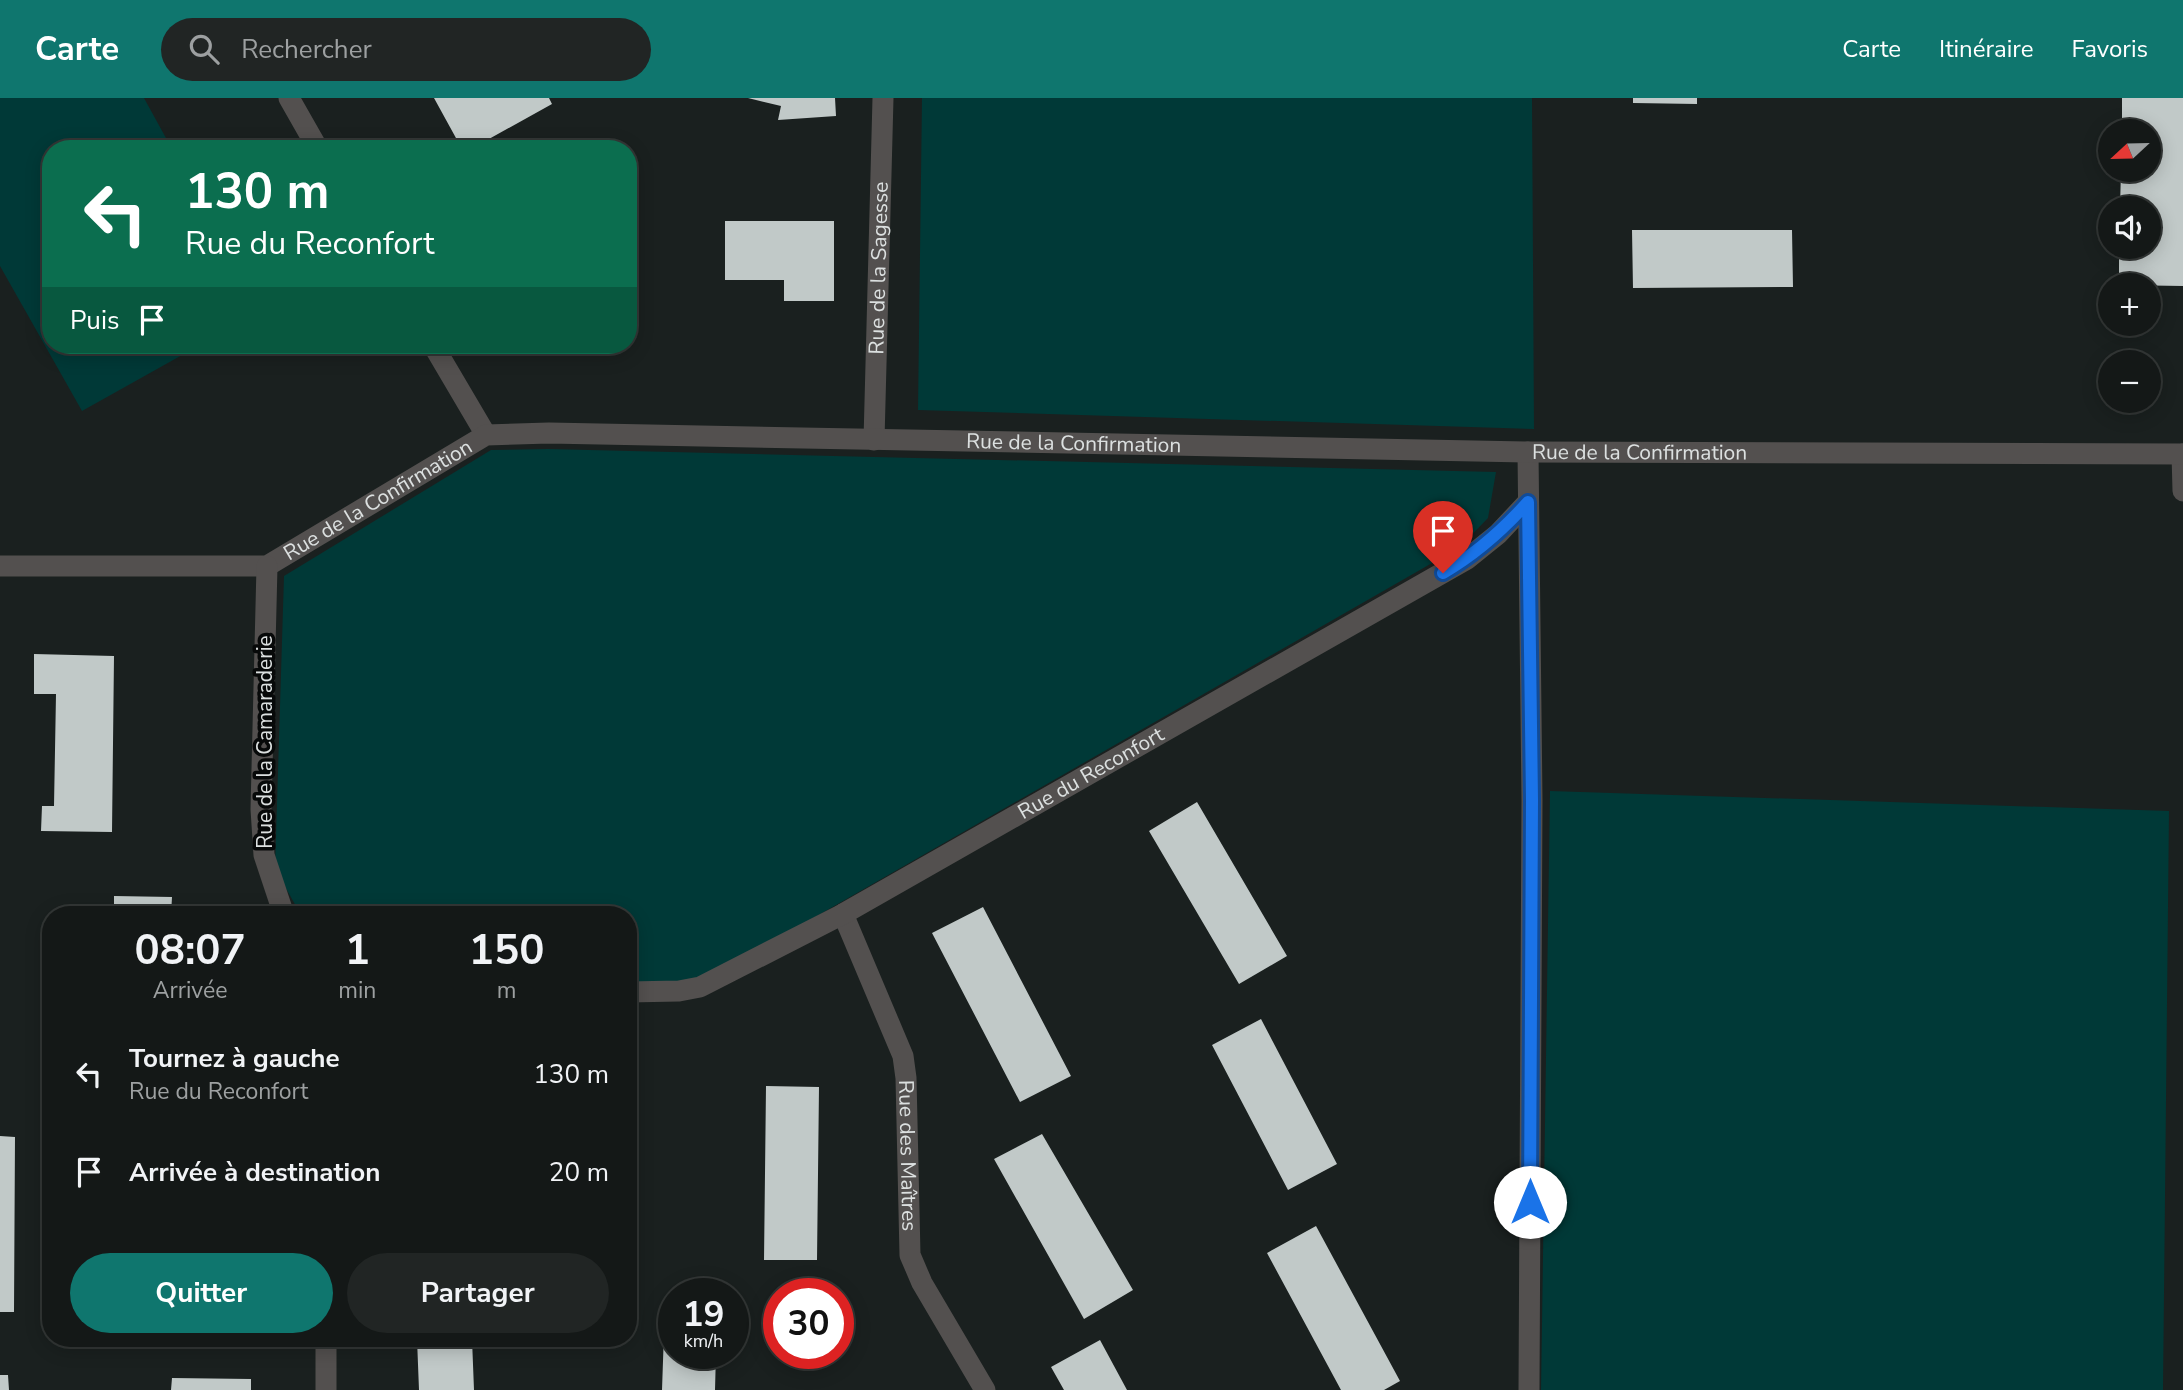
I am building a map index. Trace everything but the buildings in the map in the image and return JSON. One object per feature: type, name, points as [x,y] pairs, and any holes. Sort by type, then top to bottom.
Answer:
[{"type":"street","points":[[289,98],[313,140]]},
{"type":"street","name":"Rue de la Sagesse","points":[[874,440],[883,98]]},
{"type":"street","points":[[438,354],[486,435]]},
{"type":"street","name":"Rue de la Confirmation","points":[[0,566],[267,566],[486,435],[549,433],[1528,452],[2182,454]]},
{"type":"street","points":[[1528,452],[1532,787],[1529,1390]]},
{"type":"street","points":[[2182,454],[2183,491]]},
{"type":"street","name":"Rue du Reconfort","points":[[637,992],[679,991],[700,987],[843,914],[1467,559],[1498,534],[1528,502]]},
{"type":"street","name":"Rue de la Camaraderie","points":[[267,566],[261,809],[264,855],[281,906]]},
{"type":"street","name":"Rue des Maîtres","points":[[843,914],[902,1056],[906,1077],[910,1255],[922,1283],[985,1390]]},
{"type":"street","points":[[326,1347],[326,1390]]},
{"type":"shaded area","points":[[0,98],[144,98],[167,140],[42,140],[42,340],[0,266]]},
{"type":"shaded area","points":[[922,98],[1532,98],[1534,429],[918,410]]},
{"type":"shaded area","points":[[50,354],[184,354],[82,411]]},
{"type":"shaded area","points":[[548,449],[1496,472],[1488,518],[1460,547],[693,987],[637,989],[637,906],[296,906],[275,869],[284,576],[491,450]]},
{"type":"shaded area","points":[[1550,791],[2169,811],[2163,1390],[1541,1390]]},
{"type":"route","points":[[1443,573],[1467,559],[1498,534],[1528,502],[1532,800],[1530,1202]]}]
